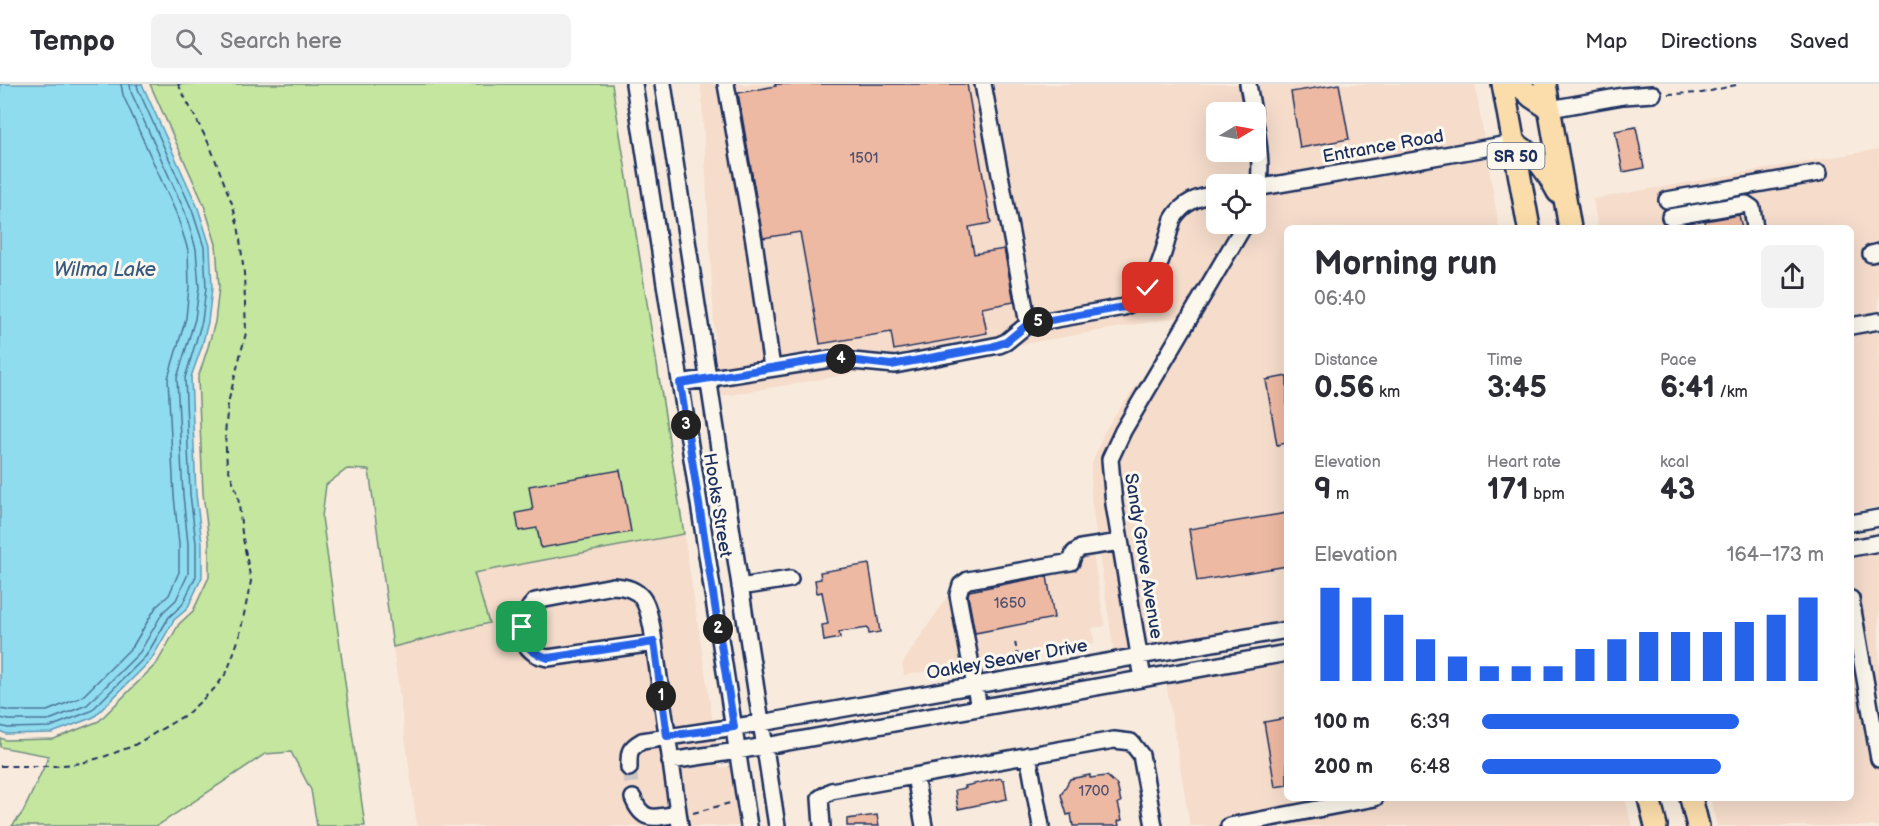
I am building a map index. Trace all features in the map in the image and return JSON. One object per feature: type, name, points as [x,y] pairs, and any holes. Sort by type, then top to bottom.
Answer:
[{"type":"highway","name":"SR 50","points":[[1503,84],[1528,225]]},
{"type":"highway","points":[[1518,84],[1532,98],[1550,109]]},
{"type":"highway","name":"SR 50","points":[[1545,84],[1569,218]]},
{"type":"highway","points":[[1514,143],[1532,154],[1547,170],[1569,218]]},
{"type":"highway","points":[[1650,801],[1656,826]]},
{"type":"highway","points":[[1692,801],[1698,826]]},
{"type":"street","name":"Hooks Street","points":[[634,84],[749,826]]},
{"type":"street","name":"Hooks Street","points":[[663,84],[777,826]]},
{"type":"street","points":[[726,84],[754,241],[772,368]]},
{"type":"street","points":[[983,84],[1028,324]]},
{"type":"street","points":[[1248,84],[1251,102]]},
{"type":"street","points":[[1550,109],[1623,96],[1653,94]]},
{"type":"street","name":"Entrance Road","points":[[1266,188],[1514,143]]},
{"type":"street","points":[[1667,200],[1819,174]]},
{"type":"street","points":[[680,383],[831,358],[895,365],[999,345],[1028,324],[1124,307],[1134,302],[1154,279],[1176,213],[1193,200],[1206,197]]},
{"type":"street","points":[[1670,217],[1746,204],[1752,208],[1755,225]]},
{"type":"street","name":"Sandy Grove Avenue","points":[[1143,679],[1114,504],[1110,459],[1123,431],[1239,234]]},
{"type":"street","points":[[1854,325],[1879,321]]},
{"type":"street","points":[[1854,522],[1879,518]]},
{"type":"street","points":[[980,708],[958,595],[964,582],[1071,562],[1074,553],[1081,548],[1120,542]]},
{"type":"street","points":[[1854,547],[1879,543]]},
{"type":"street","points":[[740,587],[790,579]]},
{"type":"street","points":[[633,798],[639,811],[647,816],[682,818],[670,761],[654,642],[649,612],[643,598],[634,589],[626,586],[613,586],[535,601],[528,608],[522,627],[524,641],[534,653],[548,658],[654,642]]},
{"type":"street","points":[[1854,616],[1879,759]]},
{"type":"street","name":"Oakley Seaver Drive","points":[[629,768],[629,753],[642,741],[761,723],[1284,631]]},
{"type":"street","points":[[670,761],[1284,654]]},
{"type":"street","points":[[822,826],[820,798],[831,791],[1114,740],[1131,742],[1141,754],[1154,826]]},
{"type":"street","points":[[1028,755],[1041,826]]},
{"type":"street","points":[[915,776],[924,826]]},
{"type":"street","points":[[1229,826],[1359,801]]},
{"type":"path","points":[[0,766],[55,766],[82,763],[133,746],[187,714],[216,687],[227,672],[239,638],[251,581],[238,495],[227,465],[225,434],[228,403],[246,333],[244,273],[233,206],[210,146],[178,84]]},
{"type":"path","points":[[1653,94],[1702,93],[1740,84]]},
{"type":"path","points":[[1015,642],[1018,657]]},
{"type":"path","points":[[682,818],[730,803]]},
{"type":"shaded area","points":[[701,84],[1475,84],[1498,225],[1284,225],[1284,623],[1114,653],[1091,499],[1091,466],[1105,430],[1185,316],[718,397]]},
{"type":"shaded area","points":[[1879,149],[1879,507],[1854,511],[1854,225],[1597,225],[1593,199]]},
{"type":"shaded area","points":[[684,534],[720,768],[732,766],[741,826],[417,826],[393,647],[489,623],[474,573]]},
{"type":"shaded area","points":[[1091,543],[1105,626],[1092,628],[1095,643],[904,675],[902,664],[949,594],[953,579],[958,574],[963,571],[1065,554],[1069,547]]},
{"type":"shaded area","points":[[1879,550],[1879,826],[1717,826],[1711,801],[1854,801],[1854,554]]},
{"type":"shaded area","points":[[1284,661],[1284,801],[1626,801],[1632,826],[1190,826],[1166,682]]},
{"type":"green space","points":[[150,84],[612,84],[684,534],[474,573],[489,623],[393,647],[369,470],[347,469],[326,485],[322,517],[365,826],[317,826],[311,790],[291,752],[265,754],[157,826],[12,826],[23,812],[49,756],[0,747],[0,738],[6,740],[54,739],[99,721],[157,663],[179,624],[193,611],[209,577],[209,542],[203,493],[198,378],[215,322],[219,287],[216,244],[204,205]]},
{"type":"water","name":"Wilma Lake","points":[[0,84],[142,84],[198,208],[210,246],[212,288],[208,322],[191,377],[196,494],[202,543],[202,577],[187,609],[174,620],[151,660],[94,717],[52,733],[6,734],[0,731]]},
{"type":"building","points":[[775,84],[967,84],[991,223],[969,227],[974,254],[1004,249],[1014,302],[982,308],[987,333],[894,350],[891,332],[820,344],[800,232],[763,238],[738,93],[776,86]]},
{"type":"building","points":[[1339,84],[1349,139],[1300,148],[1291,92]]},
{"type":"building","points":[[1636,127],[1644,168],[1623,172],[1615,131]]},
{"type":"building","points":[[1739,215],[1741,225],[1706,225],[1705,221]]},
{"type":"building","points":[[1284,377],[1284,444],[1277,445],[1266,380]]},
{"type":"building","points":[[620,470],[631,532],[541,548],[537,528],[519,531],[516,513],[533,510],[529,486]]},
{"type":"building","points":[[1284,513],[1284,566],[1197,581],[1189,529]]},
{"type":"building","points":[[869,564],[880,632],[869,634],[868,628],[839,632],[840,638],[824,641],[822,625],[828,624],[822,592],[817,593],[815,580],[821,579],[820,572]]},
{"type":"building","points":[[1047,576],[1054,618],[975,633],[969,591]]},
{"type":"building","points":[[1284,719],[1284,786],[1275,787],[1264,722]]},
{"type":"building","points":[[1090,775],[1090,778],[1107,776],[1117,785],[1122,820],[1118,821],[1119,826],[1073,826],[1071,814],[1067,815],[1061,795],[1070,779]]},
{"type":"building","points":[[1001,778],[1004,780],[1007,799],[958,809],[955,790]]},
{"type":"building","points":[[877,815],[879,826],[847,826],[847,819]]},
{"type":"tunnel","points":[[629,768],[633,798]]},
{"type":"route","points":[[522,627],[524,641],[534,653],[548,658],[654,642],[667,736],[734,727],[680,383],[831,358],[891,365],[991,347],[1006,342],[1028,324],[1124,307],[1134,302],[1148,288]]}]
